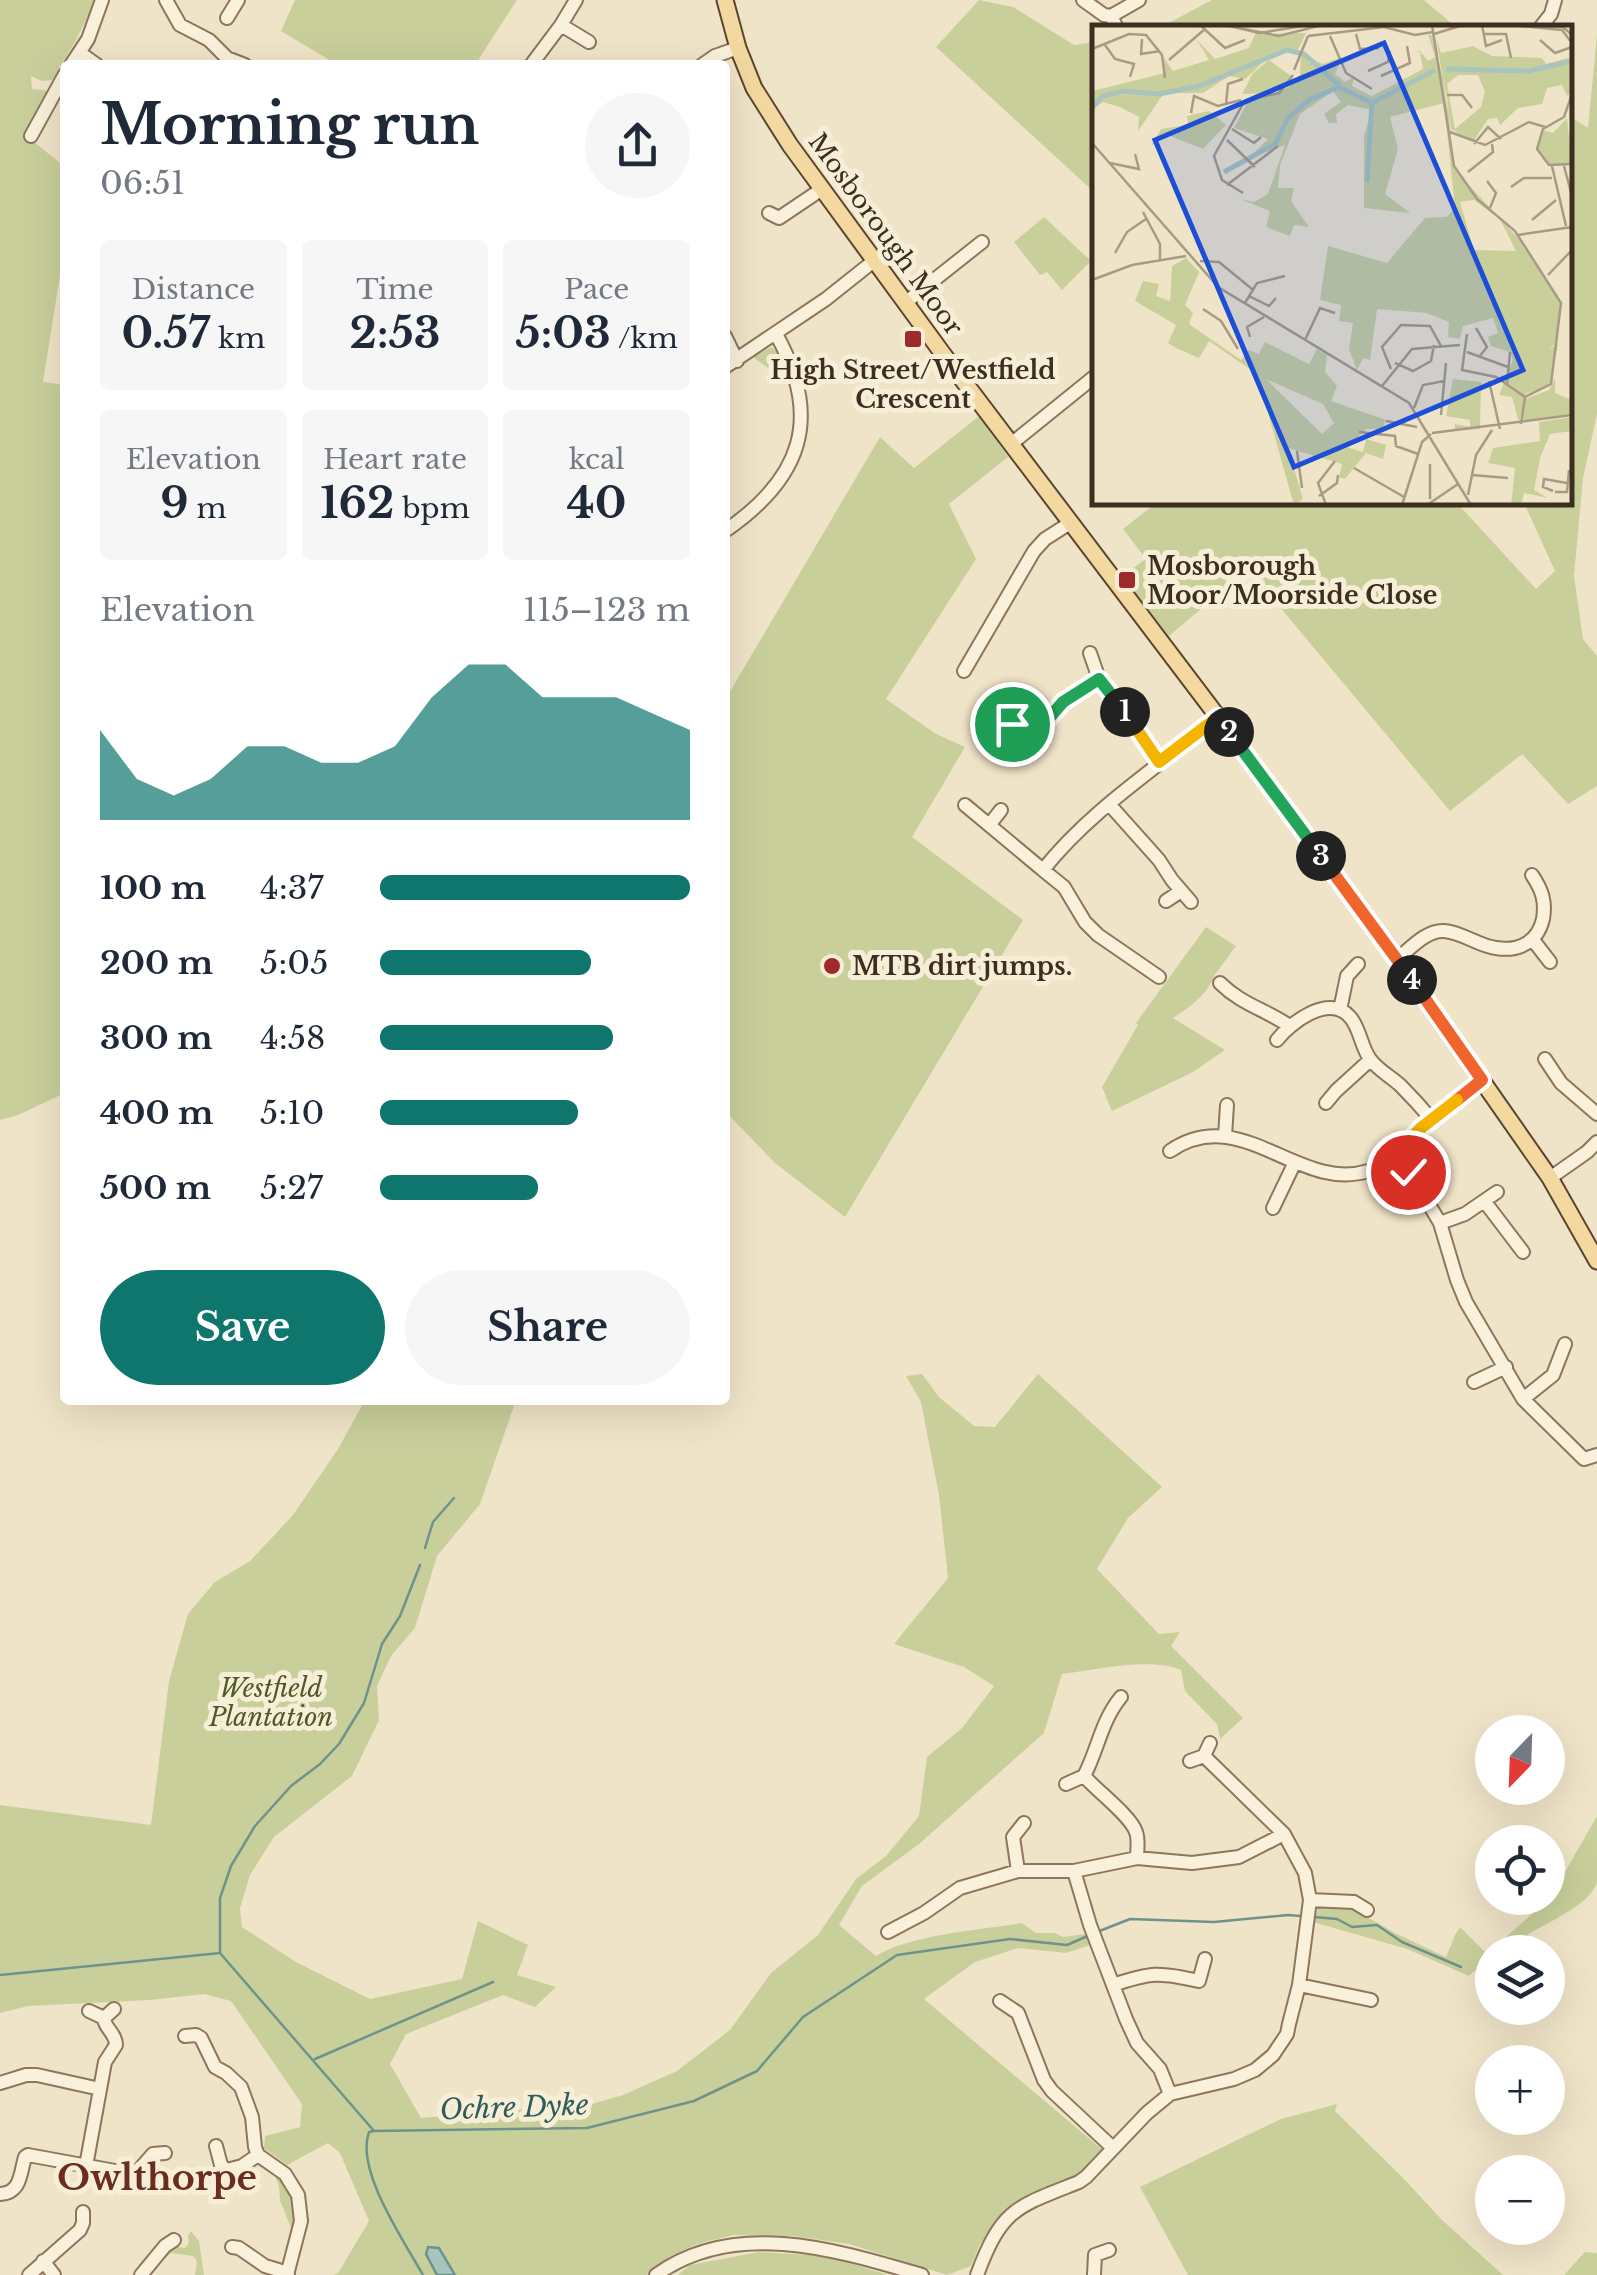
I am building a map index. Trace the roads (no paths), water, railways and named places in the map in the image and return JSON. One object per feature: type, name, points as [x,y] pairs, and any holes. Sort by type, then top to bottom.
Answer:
[{"type":"main road","name":"Mosborough Moor","points":[[725,0],[738,48],[763,105],[905,302],[1397,959],[1550,1178],[1597,1261]]},
{"type":"street","points":[[76,59],[102,0]]},
{"type":"street","points":[[166,0],[180,25],[209,40],[232,60]]},
{"type":"street","points":[[534,60],[576,0]]},
{"type":"street","points":[[1084,0],[1114,22],[1139,0]]},
{"type":"street","points":[[1542,25],[1555,0]]},
{"type":"street","points":[[561,25],[589,42]]},
{"type":"street","points":[[710,60],[738,48]]},
{"type":"street","points":[[54,134],[35,130],[60,83]]},
{"type":"street","points":[[769,213],[779,218],[822,189]]},
{"type":"street","points":[[905,302],[982,242]]},
{"type":"street","points":[[731,364],[826,299],[874,260]]},
{"type":"street","points":[[730,528],[777,485],[794,455],[798,439],[800,388],[776,334]]},
{"type":"street","points":[[1011,444],[1092,379]]},
{"type":"street","points":[[964,671],[1034,551],[1070,523]]},
{"type":"street","points":[[1090,652],[1099,679],[1159,762]]},
{"type":"street","points":[[1012,724],[1029,736],[1063,702],[1099,679]]},
{"type":"street","points":[[1043,870],[1075,832],[1218,717]]},
{"type":"street","points":[[1109,804],[1191,902]]},
{"type":"street","points":[[965,806],[1064,888],[1098,935],[1160,976]]},
{"type":"street","points":[[990,824],[1001,810]]},
{"type":"street","points":[[1397,959],[1432,933],[1444,931],[1496,948],[1524,946],[1534,940],[1545,905],[1541,888],[1532,875]]},
{"type":"street","points":[[1166,902],[1181,890]]},
{"type":"street","points":[[1534,940],[1550,962]]},
{"type":"street","points":[[1340,1010],[1348,976],[1358,964]]},
{"type":"street","points":[[1220,984],[1233,997],[1288,1025]]},
{"type":"street","points":[[1276,1040],[1288,1025],[1308,1013],[1340,1010],[1350,1016],[1370,1060],[1432,1120]]},
{"type":"street","points":[[1544,1058],[1561,1083],[1597,1114]]},
{"type":"street","points":[[1326,1103],[1370,1060]]},
{"type":"street","points":[[1170,1151],[1189,1141],[1225,1136],[1332,1174],[1354,1175],[1372,1170],[1394,1156],[1482,1080]]},
{"type":"street","points":[[1225,1136],[1227,1105]]},
{"type":"street","points":[[1550,1178],[1597,1142]]},
{"type":"street","points":[[1394,1156],[1440,1223],[1466,1302],[1524,1399],[1584,1459],[1597,1455]]},
{"type":"street","points":[[1273,1208],[1295,1162]]},
{"type":"street","points":[[1440,1223],[1465,1214],[1497,1192]]},
{"type":"street","points":[[1485,1202],[1523,1252]]},
{"type":"street","points":[[1524,1399],[1553,1375],[1565,1344]]},
{"type":"street","points":[[1474,1382],[1506,1367]]},
{"type":"street","points":[[1066,1784],[1084,1776],[1100,1730],[1120,1697]]},
{"type":"street","points":[[977,2275],[1002,2222],[1019,2207],[1079,2182],[1147,2112],[1170,2094],[1234,2080],[1273,2055],[1286,2034],[1299,1984],[1310,1903],[1305,1874],[1284,1834],[1207,1750],[1190,1761]]},
{"type":"street","points":[[1084,1776],[1129,1818],[1138,1835],[1137,1858]]},
{"type":"street","points":[[1018,1872],[1013,1838],[1024,1823]]},
{"type":"street","points":[[888,1932],[960,1888],[1018,1872],[1074,1871],[1137,1858],[1192,1862],[1239,1857],[1284,1834]]},
{"type":"street","points":[[1074,1871],[1126,2019],[1138,2043],[1160,2069],[1170,2094]]},
{"type":"street","points":[[1310,1903],[1354,1902],[1367,1910]]},
{"type":"street","points":[[1113,1986],[1161,1972],[1199,1981],[1204,1959]]},
{"type":"street","points":[[1299,1984],[1371,2000]]},
{"type":"street","points":[[1000,2001],[1018,2013],[1052,2091],[1113,2148]]},
{"type":"street","points":[[86,2166],[106,2062],[116,2044],[106,2025],[109,2013],[89,2011]]},
{"type":"street","points":[[185,2036],[201,2038],[212,2063],[242,2088],[258,2155],[285,2174],[298,2195],[301,2221],[288,2274],[232,2247]]},
{"type":"street","points":[[0,2084],[37,2075],[100,2089]]},
{"type":"street","points":[[216,2146],[221,2165],[227,2170],[258,2155]]},
{"type":"street","points":[[0,2194],[16,2189],[24,2157],[28,2155],[133,2173],[153,2154],[165,2153]]},
{"type":"street","points":[[30,2275],[80,2230],[83,2212]]},
{"type":"street","points":[[141,2275],[174,2240]]},
{"type":"street","points":[[656,2275],[689,2254],[747,2244],[819,2249],[922,2275]]},
{"type":"street","points":[[1094,2275],[1095,2255],[1109,2250]]},
{"type":"street","points":[[43,2261],[54,2275]]},
{"type":"water","points":[[428,2247],[439,2248],[455,2275],[437,2275],[426,2254]]},
{"type":"waterway","points":[[425,1548],[433,1522],[454,1498]]},
{"type":"waterway","points":[[220,1953],[220,1898],[231,1866],[255,1826],[291,1786],[339,1744],[364,1703],[382,1644],[400,1616],[420,1565]]},
{"type":"waterway","name":"Ochre Dyke","points":[[1097,1932],[1130,1919],[1214,1922],[1301,1916]]},
{"type":"waterway","name":"Ochre Dyke","points":[[1314,1917],[1337,1919],[1352,1927],[1377,1925],[1402,1942],[1461,1967]]},
{"type":"waterway","name":"Ochre Dyke","points":[[0,1975],[220,1953],[374,2131],[587,2128],[694,2101],[757,2071],[803,2017],[897,1955],[1010,1939],[1067,1945],[1090,1935]]},
{"type":"waterway","points":[[315,2059],[493,1982]]},
{"type":"waterway","points":[[374,2131],[369,2132],[367,2148],[375,2185],[423,2275]]},
{"type":"place","name":"High Street/Westfield Crescent","points":[[913,339]]},
{"type":"place","name":"Mosborough Moor/Moorside Close","points":[[1127,580]]},
{"type":"place","name":"MTB dirt jumps.","points":[[832,966]]},
{"type":"district","name":"Owlthorpe","points":[[157,2178]]},
{"type":"park label","name":"Westfield Plantation","points":[[271,1702]]}]
